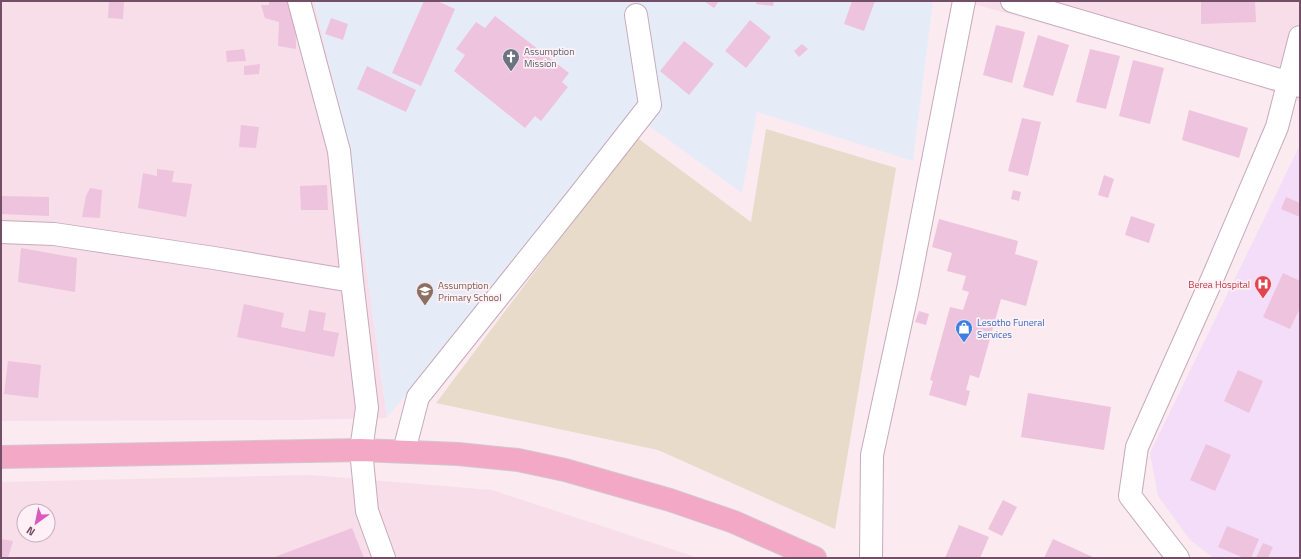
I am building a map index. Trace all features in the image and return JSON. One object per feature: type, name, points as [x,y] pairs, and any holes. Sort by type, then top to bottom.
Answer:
[{"type":"main road","points":[[1,457],[361,450],[458,454],[518,460],[564,470],[663,498],[727,520],[815,558]]},
{"type":"street","points":[[300,1],[339,151],[366,408],[361,450],[367,511],[384,558]]},
{"type":"street","points":[[871,558],[872,455],[908,290],[964,1]]},
{"type":"street","points":[[1012,1],[1294,84]]},
{"type":"street","points":[[404,451],[418,397],[650,105],[636,15]]},
{"type":"street","points":[[1178,558],[1130,496],[1137,447],[1210,285],[1277,127],[1294,84],[1300,37]]},
{"type":"street","points":[[1,232],[54,234],[214,258],[352,281]]},
{"type":"shaded area","points":[[1,1],[314,1],[350,151],[387,418],[291,420],[1,421]]},
{"type":"shaded area","name":"Assumption Primary School","points":[[314,1],[933,1],[913,161],[757,112],[742,193],[634,115],[387,418],[350,151]]},
{"type":"shaded area","points":[[964,1],[1300,1],[1300,102],[1248,82]]},
{"type":"shaded area","points":[[766,129],[896,168],[835,529],[658,450],[436,403],[636,137],[751,222]]},
{"type":"shaded area","name":"Berea Hospital","points":[[1300,145],[1300,558],[1214,558],[1190,540],[1158,496],[1150,453]]},
{"type":"shaded area","points":[[310,475],[492,490],[699,558],[1,558],[1,482]]},
{"type":"building","points":[[109,1],[124,1],[123,19],[108,18]]},
{"type":"building","points":[[269,1],[295,1],[296,49],[278,46],[279,22],[265,18],[261,5],[269,5]]},
{"type":"building","points":[[424,1],[437,1],[455,9],[421,86],[392,73]]},
{"type":"building","points":[[704,1],[719,1],[714,8]]},
{"type":"building","points":[[757,1],[774,1],[773,6],[756,4]]},
{"type":"building","points":[[852,1],[875,1],[864,31],[844,24]]},
{"type":"building","points":[[1201,1],[1255,1],[1256,22],[1201,24]]},
{"type":"building","name":"Assumption Mission","points":[[495,16],[569,73],[562,82],[568,87],[541,121],[535,116],[525,128],[454,71],[465,55],[456,49],[476,22],[485,28]]},
{"type":"building","points":[[331,18],[348,24],[343,40],[325,34]]},
{"type":"building","points":[[750,20],[771,37],[746,68],[725,51]]},
{"type":"building","points":[[996,25],[1025,32],[1012,83],[983,75]]},
{"type":"building","points":[[1038,35],[1069,45],[1053,96],[1023,87]]},
{"type":"building","points":[[684,41],[714,64],[689,95],[660,71]]},
{"type":"building","points":[[802,44],[808,49],[799,57],[794,51]]},
{"type":"building","points":[[244,49],[246,61],[227,62],[226,51]]},
{"type":"building","points":[[1090,49],[1120,56],[1106,109],[1076,102]]},
{"type":"building","points":[[1133,60],[1164,68],[1150,124],[1119,116]]},
{"type":"building","points":[[260,64],[259,74],[244,75],[244,66]]},
{"type":"building","points":[[367,66],[416,90],[406,112],[357,89]]},
{"type":"building","points":[[1189,110],[1248,128],[1239,158],[1182,140]]},
{"type":"building","points":[[1022,118],[1041,122],[1028,176],[1008,171]]},
{"type":"building","points":[[241,125],[259,127],[256,148],[239,147]]},
{"type":"building","points":[[157,169],[174,171],[172,182],[192,184],[186,217],[138,208],[143,173],[157,176]]},
{"type":"building","points":[[1104,175],[1114,179],[1108,198],[1098,195]]},
{"type":"building","points":[[327,185],[328,210],[301,210],[300,186]]},
{"type":"building","points":[[90,188],[102,190],[100,218],[82,217],[86,196]]},
{"type":"building","points":[[1013,190],[1021,192],[1019,201],[1011,199]]},
{"type":"building","points":[[1,196],[49,197],[49,216],[1,214]]},
{"type":"building","points":[[1286,197],[1300,203],[1300,217],[1281,209]]},
{"type":"building","points":[[1131,216],[1155,224],[1149,243],[1125,235]]},
{"type":"building","name":"Lesotho Funeral Services","points":[[939,219],[1018,241],[1015,254],[1038,261],[1026,306],[1001,299],[979,378],[970,375],[966,390],[970,391],[966,406],[929,395],[933,381],[930,380],[950,307],[963,310],[969,292],[962,290],[966,276],[947,271],[952,253],[932,247]]},
{"type":"building","points":[[21,248],[77,258],[75,292],[18,282]]},
{"type":"building","points":[[1283,273],[1300,281],[1300,308],[1290,329],[1263,317]]},
{"type":"building","points":[[244,304],[284,313],[281,327],[305,332],[309,310],[326,313],[323,330],[339,333],[334,357],[237,337]]},
{"type":"building","points":[[919,311],[929,314],[926,325],[915,322]]},
{"type":"building","points":[[8,361],[41,365],[38,398],[4,394]]},
{"type":"building","points":[[1238,370],[1263,381],[1249,413],[1224,401]]},
{"type":"building","points":[[1028,393],[1111,407],[1104,450],[1021,437]]},
{"type":"building","points":[[1206,444],[1231,455],[1215,491],[1190,480]]},
{"type":"building","points":[[1003,500],[1017,507],[1002,536],[988,529]]},
{"type":"building","points":[[959,525],[989,537],[980,558],[945,558]]},
{"type":"building","points":[[1227,526],[1259,539],[1251,558],[1244,558],[1218,547]]},
{"type":"building","points":[[352,528],[364,558],[272,558]]},
{"type":"building","points":[[1,539],[13,541],[8,558],[1,558]]},
{"type":"building","points":[[1053,539],[1095,558],[1044,558]]},
{"type":"building","points":[[1263,543],[1273,547],[1268,558],[1256,558]]},
{"type":"place","name":"Assumption Mission","points":[[511,72]]},
{"type":"place","name":"Berea Hospital","points":[[1263,299]]},
{"type":"place","name":"Assumption Primary School","points":[[425,306]]},
{"type":"place","name":"Lesotho Funeral Services","points":[[964,343]]}]
